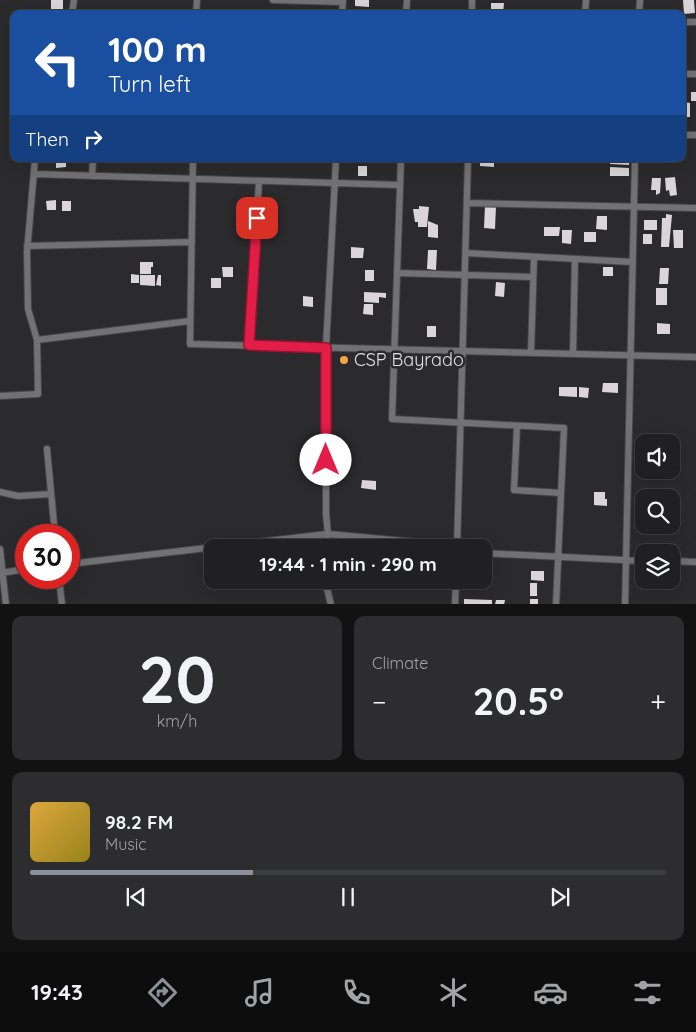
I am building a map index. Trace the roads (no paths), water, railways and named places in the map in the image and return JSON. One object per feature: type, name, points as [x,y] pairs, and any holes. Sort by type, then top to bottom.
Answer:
[{"type":"street","points":[[273,0],[343,1]]},
{"type":"street","points":[[0,396],[38,394],[37,340],[28,309],[28,246],[35,162]]},
{"type":"street","points":[[92,176],[93,162]]},
{"type":"street","points":[[193,162],[190,344],[696,357]]},
{"type":"street","points":[[327,539],[326,348],[336,162]]},
{"type":"street","points":[[401,162],[392,419],[564,428],[556,604]]},
{"type":"street","points":[[458,539],[468,162]]},
{"type":"street","points":[[626,604],[635,162]]},
{"type":"street","points":[[34,174],[400,185]]},
{"type":"street","points":[[249,345],[259,181]]},
{"type":"street","points":[[467,203],[696,208]]},
{"type":"street","points":[[28,246],[192,242]]},
{"type":"street","points":[[466,253],[632,262]]},
{"type":"street","points":[[531,353],[534,257]]},
{"type":"street","points":[[573,354],[575,259]]},
{"type":"street","points":[[397,273],[533,277]]},
{"type":"street","points":[[37,340],[190,321]]},
{"type":"street","points":[[517,426],[514,490],[561,493]]},
{"type":"street","points":[[47,449],[54,524]]},
{"type":"street","points":[[0,492],[18,496],[51,494]]},
{"type":"street","points":[[80,563],[328,534],[378,539]]},
{"type":"street","points":[[0,549],[1,573],[6,604]]},
{"type":"street","points":[[492,554],[635,560]]},
{"type":"street","points":[[680,562],[696,562]]},
{"type":"street","points":[[1,573],[15,571]]},
{"type":"street","points":[[60,589],[62,604]]},
{"type":"street","points":[[328,589],[332,604]]},
{"type":"street","points":[[456,589],[456,604]]},
{"type":"place","name":"CSP Bayrado","points":[[344,360]]}]
